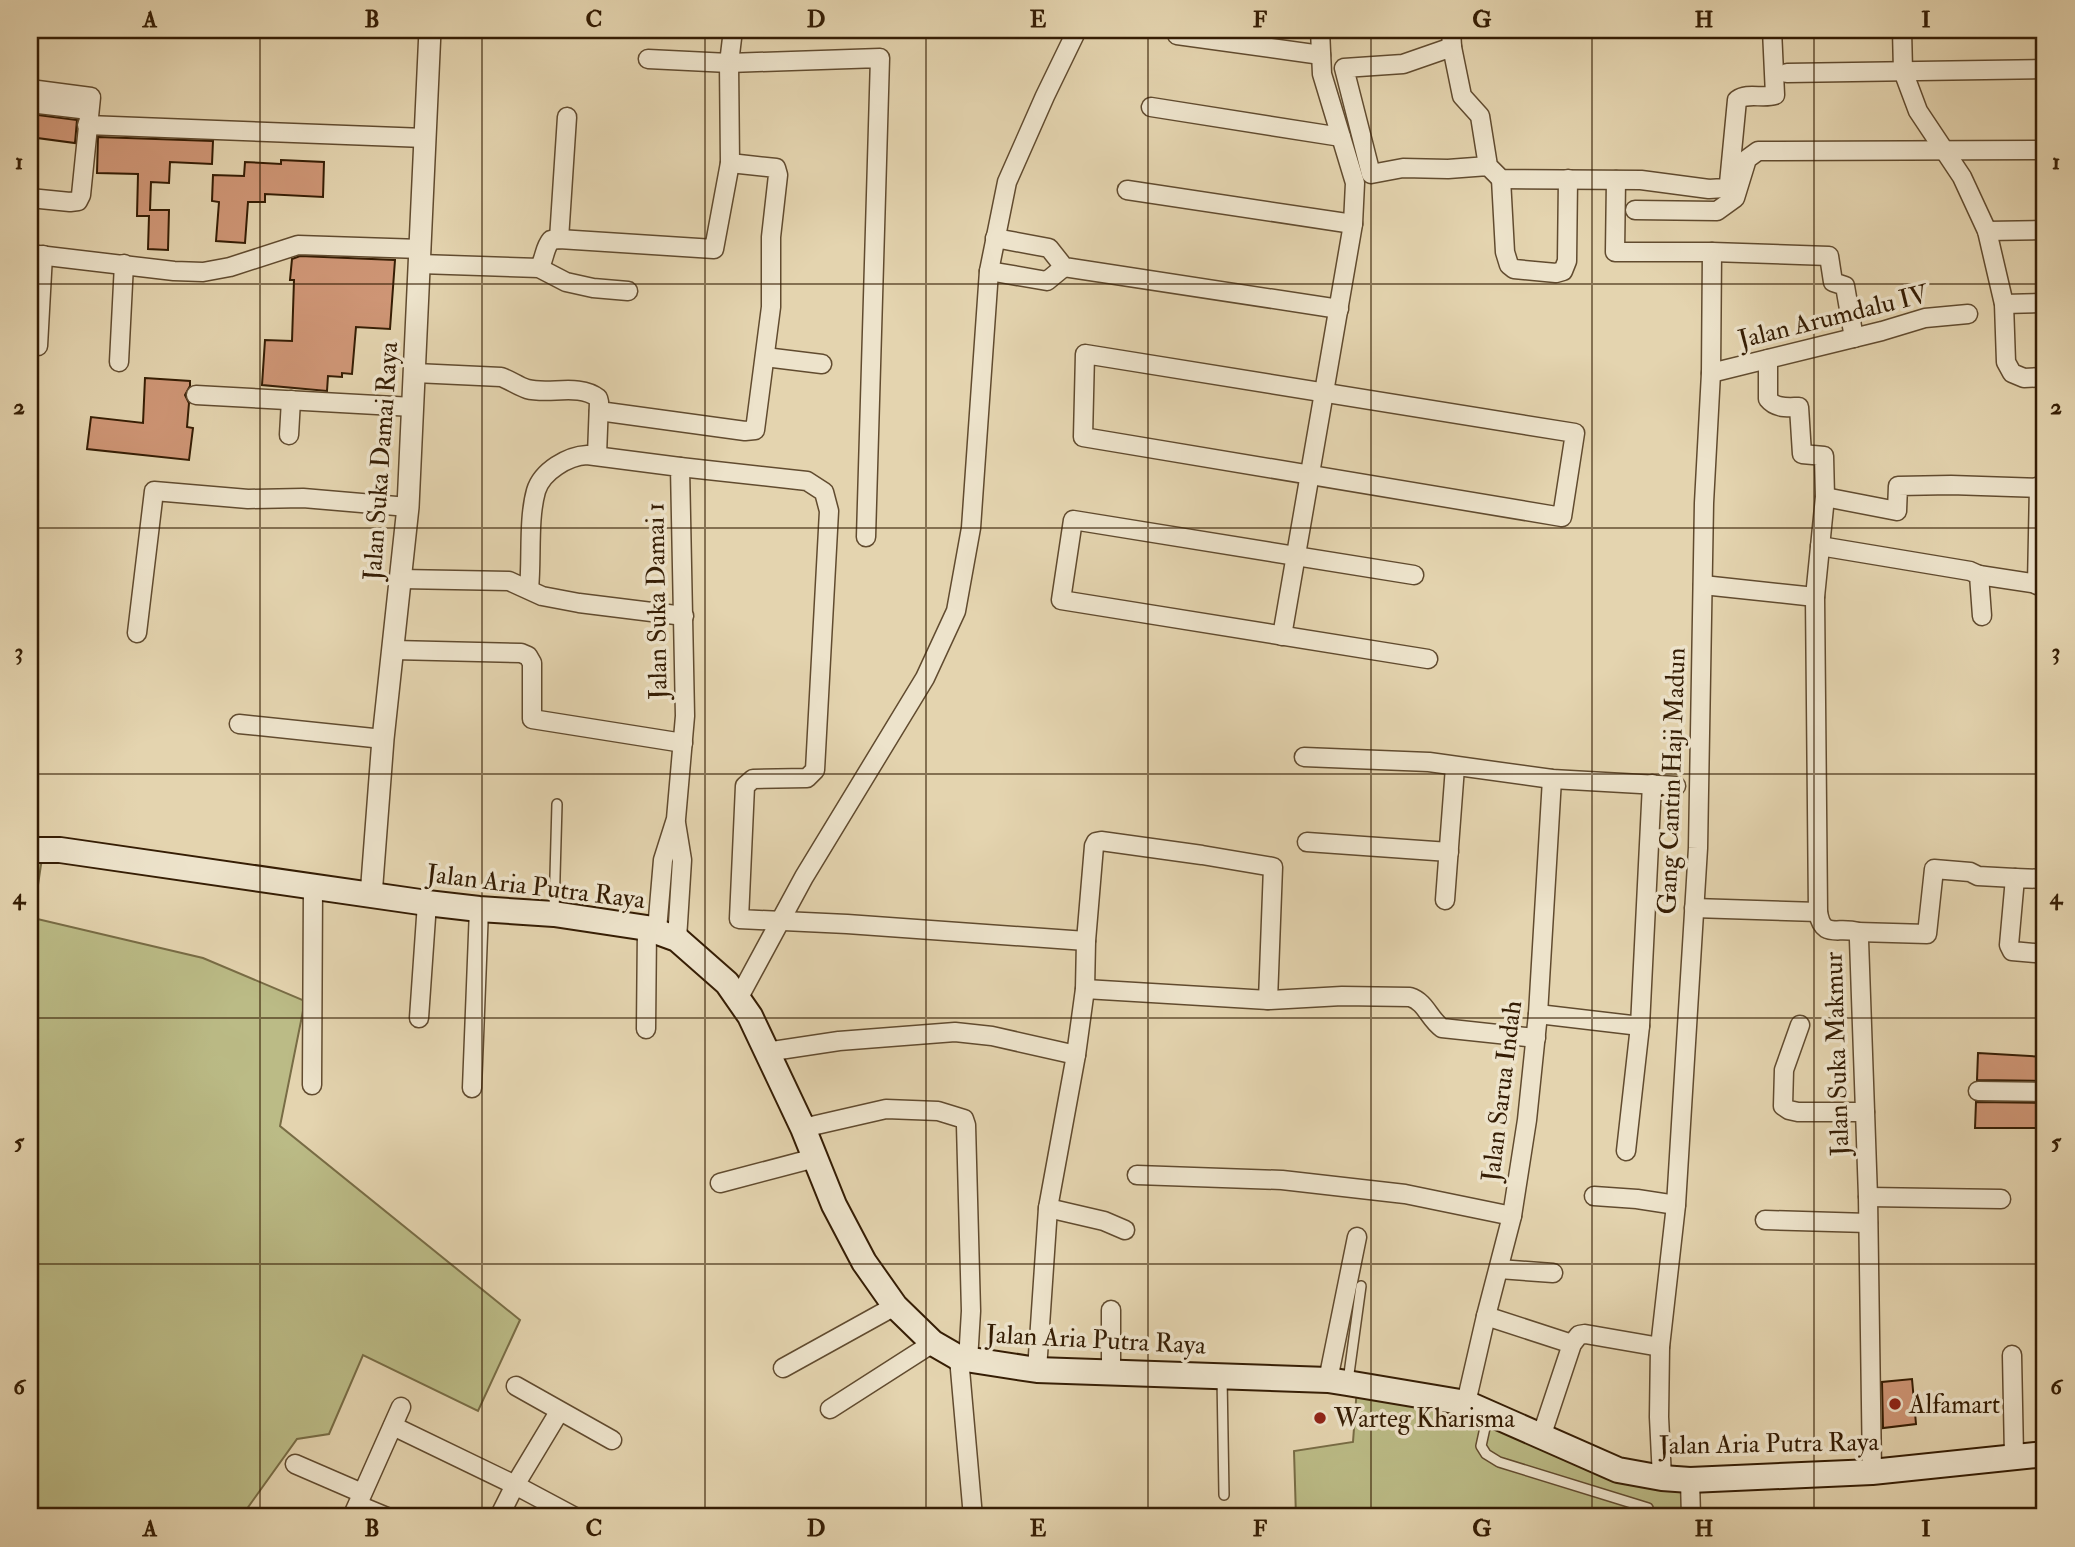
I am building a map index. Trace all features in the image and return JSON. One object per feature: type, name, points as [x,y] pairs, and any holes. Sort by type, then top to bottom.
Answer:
[{"type":"main road","name":"Jalan Aria Putra Raya","points":[[30,850],[60,850],[427,903],[554,914],[661,932],[727,983],[750,1016],[803,1128],[834,1205],[864,1262],[895,1306],[933,1343],[964,1360],[1037,1370],[1338,1381],[1477,1408],[1618,1470],[1662,1478],[1690,1480],[1872,1472],[2045,1454]]},
{"type":"street","name":"Jalan Suka Damai Raya","points":[[371,895],[383,739],[408,503],[430,30]]},
{"type":"street","points":[[539,268],[544,260],[546,245],[551,240],[559,239],[714,249],[730,163],[729,62],[733,30]]},
{"type":"street","points":[[738,999],[804,877],[925,678],[956,611],[971,528],[989,271],[995,238],[1007,182],[1077,30]]},
{"type":"street","points":[[1282,636],[1353,223],[1355,183],[1322,74],[1320,30]]},
{"type":"street","points":[[1501,179],[1641,180],[1709,189],[1724,188],[1729,183],[1737,100],[1742,96],[1775,94],[1772,30]]},
{"type":"street","points":[[1902,30],[1903,71],[1918,111],[1962,177],[1987,231],[2004,304],[2006,362],[2012,373],[2024,378],[2045,377]]},
{"type":"street","points":[[1177,35],[1321,55]]},
{"type":"street","points":[[1488,166],[1403,168],[1371,174],[1344,68],[1403,64],[1451,39],[1462,96],[1480,116],[1488,166],[1501,179],[1505,252],[1509,265],[1514,269],[1556,273],[1563,271],[1567,261],[1569,179]]},
{"type":"street","points":[[648,60],[729,62],[880,58],[866,537]]},
{"type":"street","points":[[1787,74],[2045,69]]},
{"type":"street","points":[[30,89],[89,110]]},
{"type":"street","points":[[30,103],[425,138]]},
{"type":"street","points":[[1151,107],[1341,137]]},
{"type":"street","points":[[30,198],[78,201],[81,195],[89,110]]},
{"type":"street","points":[[559,239],[567,117]]},
{"type":"street","points":[[1635,210],[1717,211],[1735,198],[1747,159],[1758,151],[2045,150]]},
{"type":"street","points":[[599,411],[753,431],[771,307],[771,237],[778,175],[776,168],[730,163]]},
{"type":"street","points":[[1616,180],[1615,252],[1829,256],[1833,282],[1845,286],[1854,338]]},
{"type":"street","points":[[1127,190],[1353,223]]},
{"type":"street","points":[[1987,231],[2045,230]]},
{"type":"street","points":[[995,238],[1049,248],[1064,267],[1339,309]]},
{"type":"street","points":[[38,346],[36,255],[203,272],[230,267],[298,246],[539,268],[566,282],[628,291]]},
{"type":"street","name":"Gang Cantin Haji Madun","points":[[1662,1478],[1660,1347],[1676,1205],[1698,848],[1704,503],[1712,252]]},
{"type":"street","points":[[119,362],[124,264]]},
{"type":"street","points":[[989,271],[1047,281],[1064,267]]},
{"type":"street","points":[[2004,304],[2045,303]]},
{"type":"street","name":"Jalan Arumdalu IV","points":[[1710,373],[1925,318],[1968,314]]},
{"type":"street","points":[[1085,354],[1324,393],[1575,433],[1562,517],[1083,437],[1085,354]]},
{"type":"street","points":[[765,357],[822,364]]},
{"type":"street","points":[[1694,908],[1818,912],[1815,597],[1825,497],[1824,456],[1802,454],[1799,407],[1779,406],[1768,400],[1768,359]]},
{"type":"street","points":[[415,373],[501,377],[532,390],[583,392],[598,398],[597,455],[576,456],[567,460],[553,469],[537,488],[533,507],[529,589]]},
{"type":"street","points":[[196,395],[412,407]]},
{"type":"street","points":[[289,435],[291,400]]},
{"type":"street","name":"Jalan Suka Damai 1","points":[[597,455],[680,467],[685,716],[676,819],[682,860],[661,932],[646,1029]]},
{"type":"street","points":[[680,467],[807,481],[824,492],[829,511],[815,770],[807,778],[752,779],[745,786],[739,919],[1086,941]]},
{"type":"street","points":[[168,480],[248,489],[307,490],[408,503]]},
{"type":"street","points":[[1820,546],[2041,585],[2042,487],[1898,486],[1896,511],[1825,497]]},
{"type":"street","points":[[137,633],[154,491],[248,499],[303,498],[408,503]]},
{"type":"street","points":[[1414,575],[1073,520],[1061,600],[1428,659]]},
{"type":"street","points":[[1979,575],[1982,615]]},
{"type":"street","points":[[401,579],[509,582],[542,596],[684,616]]},
{"type":"street","points":[[1703,585],[1815,597]]},
{"type":"street","points":[[394,650],[521,653],[528,656],[532,663],[532,719],[683,743]]},
{"type":"street","points":[[239,724],[383,739]]},
{"type":"street","points":[[1304,757],[1429,762],[1552,779],[1676,786]]},
{"type":"street","points":[[1445,900],[1455,767]]},
{"type":"street","name":"Jalan Sarua Indah","points":[[1477,1408],[1486,1316],[1512,1216],[1527,1120],[1538,1014],[1552,779]]},
{"type":"street","points":[[1626,1150],[1640,1026],[1652,784]]},
{"type":"street","points":[[1037,1370],[1048,1209],[1085,989],[1086,941],[1094,846],[1097,842],[1273,867],[1268,1000]]},
{"type":"street","points":[[1307,842],[1449,852]]},
{"type":"street","points":[[1858,932],[1927,934],[1934,869],[1970,872],[1978,876],[2045,879]]},
{"type":"street","points":[[2015,878],[2010,948],[2015,952],[2045,954]]},
{"type":"street","points":[[312,1085],[313,887]]},
{"type":"street","points":[[419,1018],[427,903]]},
{"type":"street","points":[[472,1088],[479,909]]},
{"type":"street","name":"Jalan Suka Makmur","points":[[1818,912],[1823,927],[1829,930],[1858,932],[1868,1197],[1872,1472]]},
{"type":"street","points":[[1085,989],[1268,1000],[1342,996],[1410,997],[1420,1000],[1442,1028],[1536,1038]]},
{"type":"street","points":[[1538,1014],[1640,1026]]},
{"type":"street","points":[[1800,1025],[1784,1070],[1783,1106],[1798,1112],[1865,1112]]},
{"type":"street","points":[[766,1052],[839,1041],[956,1032],[992,1036],[1076,1055]]},
{"type":"street","points":[[1978,1091],[2045,1092]]},
{"type":"street","points":[[803,1128],[886,1109],[937,1111],[964,1119],[971,1311],[964,1360],[973,1517]]},
{"type":"street","points":[[720,1183],[815,1158]]},
{"type":"street","points":[[1137,1175],[1282,1180],[1405,1194],[1512,1216]]},
{"type":"street","points":[[1594,1196],[1676,1205]]},
{"type":"street","points":[[1868,1197],[2001,1199]]},
{"type":"street","points":[[1048,1209],[1104,1221],[1125,1230]]},
{"type":"street","points":[[1765,1220],[1868,1223]]},
{"type":"street","points":[[1338,1381],[1357,1237]]},
{"type":"street","points":[[1499,1269],[1553,1273]]},
{"type":"street","points":[[783,1368],[895,1306]]},
{"type":"street","points":[[1111,1310],[1111,1372]]},
{"type":"street","points":[[1486,1316],[1572,1345]]},
{"type":"street","points":[[1541,1437],[1575,1338],[1585,1334],[1660,1347]]},
{"type":"street","points":[[830,1409],[933,1343]]},
{"type":"street","points":[[2012,1355],[2014,1456]]},
{"type":"street","points":[[516,1386],[612,1440]]},
{"type":"street","points":[[357,1505],[401,1406]]},
{"type":"street","points":[[499,1517],[559,1412]]},
{"type":"street","points":[[393,1426],[575,1517]]},
{"type":"street","points":[[295,1464],[357,1505],[387,1517]]},
{"type":"street","points":[[1690,1480],[1690,1517]]},
{"type":"lane","points":[[554,914],[557,804]]},
{"type":"lane","points":[[1338,1381],[1361,1286]]},
{"type":"lane","points":[[1222,1376],[1224,1495]]},
{"type":"lane","points":[[1477,1408],[1481,1446],[1486,1454],[1499,1462],[1648,1508]]},
{"type":"green space","points":[[42,858],[33,918],[203,958],[305,1001],[280,1126],[520,1320],[478,1411],[363,1355],[329,1434],[297,1439],[241,1517],[30,1517],[30,860]]},
{"type":"green space","points":[[1357,1387],[1438,1401],[1684,1488],[1683,1517],[1296,1517],[1294,1451],[1353,1442]]},
{"type":"building","points":[[30,114],[77,120],[75,143],[30,137]]},
{"type":"building","points":[[98,137],[213,141],[212,164],[170,162],[169,183],[151,182],[150,210],[169,210],[168,250],[148,249],[149,216],[137,216],[138,174],[97,173]]},
{"type":"building","points":[[281,160],[324,162],[323,197],[265,194],[265,202],[248,202],[245,243],[216,241],[219,202],[212,201],[213,175],[244,176],[245,162],[281,164]]},
{"type":"building","points":[[300,256],[395,260],[390,329],[356,327],[352,374],[342,373],[342,377],[328,376],[327,391],[262,385],[265,340],[292,341],[294,280],[290,280],[292,259]]},
{"type":"building","points":[[145,378],[190,381],[185,395],[189,403],[187,427],[193,428],[189,460],[87,449],[91,417],[143,423]]},
{"type":"building","points":[[1978,1053],[2045,1057],[2045,1081],[1977,1080]]},
{"type":"building","points":[[1976,1102],[2045,1103],[2045,1128],[1975,1128]]},
{"type":"building","name":"Alfamart","points":[[1912,1379],[1916,1424],[1883,1428],[1882,1382]]},
{"type":"place","name":"Alfamart","points":[[1895,1404]]},
{"type":"place","name":"Warteg Kharisma","points":[[1320,1418]]}]
